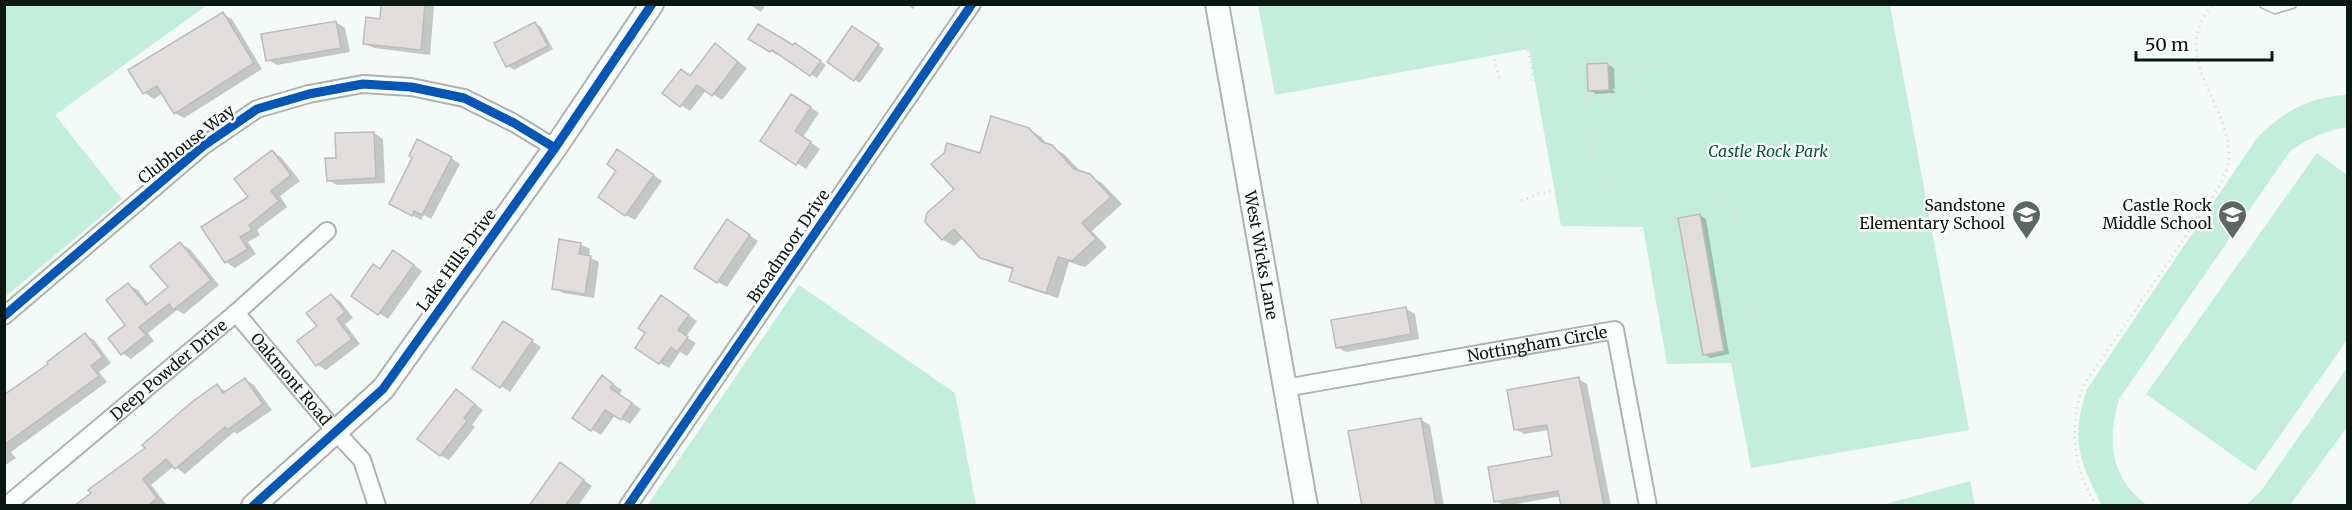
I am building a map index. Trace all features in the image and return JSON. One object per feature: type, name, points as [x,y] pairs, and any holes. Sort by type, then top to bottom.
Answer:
[{"type":"street","name":"Lake Hills Drive","points":[[253,506],[383,389],[555,148],[652,4]]},
{"type":"street","name":"Broadmoor Drive","points":[[628,506],[972,4]]},
{"type":"street","name":"West Wicks Lane","points":[[1217,4],[1306,506]]},
{"type":"street","name":"Clubhouse Way","points":[[4,316],[203,146],[257,109],[309,94],[363,84],[411,87],[464,98],[514,123],[555,148]]},
{"type":"street","name":"Deep Powder Drive","points":[[6,506],[236,313],[327,231]]},
{"type":"street","name":"Oakmont Road","points":[[236,313],[362,460],[377,506]]},
{"type":"street","name":"Nottingham Circle","points":[[1286,388],[1615,330],[1648,506]]},
{"type":"lane","points":[[2264,4],[2275,9],[2292,4]]},
{"type":"path","points":[[2097,506],[2083,480],[2075,452],[2075,417],[2084,386],[2089,374],[2219,188],[2228,167],[2229,157],[2224,132],[2195,50],[2196,30],[2212,4]]},
{"type":"path","points":[[1499,78],[1490,41],[1525,34],[1534,81],[1583,78]]},
{"type":"path","points":[[1585,98],[1607,97],[1634,69],[1655,65],[1680,53],[1691,52]]},
{"type":"path","points":[[1644,98],[1642,89],[1603,57],[1582,58],[1592,153],[1602,181],[1621,201],[1637,204],[1668,204],[1715,195],[1728,198],[1736,212],[1757,328]]},
{"type":"path","points":[[1607,97],[1613,116],[1629,128]]},
{"type":"path","points":[[1521,201],[1541,193],[1602,181]]},
{"type":"green space","points":[[5,4],[207,5],[55,115],[122,199],[5,297]]},
{"type":"green space","name":"Castle Rock Park","points":[[1258,5],[1890,5],[1969,430],[1751,468],[1731,363],[1667,364],[1643,227],[1561,226],[1529,49],[1275,95]]},
{"type":"green space","points":[[2347,95],[2347,127],[2317,136],[2290,151],[2119,399],[2113,429],[2115,457],[2125,483],[2147,505],[2102,505],[2083,462],[2078,436],[2087,389],[2257,138],[2277,120],[2298,107],[2321,98]]},
{"type":"green space","points":[[2317,153],[2347,175],[2347,340],[2255,471],[2146,394]]},
{"type":"green space","points":[[799,285],[955,393],[976,505],[650,505],[649,503]]},
{"type":"green space","points":[[2347,368],[2347,427],[2290,505],[2246,505],[2261,491]]},
{"type":"green space","points":[[1970,481],[1975,505],[1882,505]]},
{"type":"building","points":[[381,4],[425,4],[421,50],[363,44],[366,17],[380,19]]},
{"type":"building","points":[[223,12],[254,63],[174,114],[157,86],[143,94],[128,70]]},
{"type":"building","points":[[336,21],[341,48],[266,61],[261,34]]},
{"type":"building","points":[[535,22],[548,46],[506,67],[494,43]]},
{"type":"building","points":[[758,24],[793,45],[795,43],[821,61],[810,76],[772,50],[770,52],[748,39]]},
{"type":"building","points":[[852,26],[879,44],[854,81],[827,62]]},
{"type":"building","points":[[715,43],[738,62],[712,96],[697,85],[680,107],[662,93],[681,69],[690,76]]},
{"type":"building","points":[[1608,63],[1609,90],[1588,91],[1587,64]]},
{"type":"building","points":[[791,94],[811,107],[795,131],[811,142],[796,165],[760,141]]},
{"type":"building","points":[[991,116],[1029,128],[1042,142],[1052,145],[1074,169],[1090,174],[1111,197],[1082,223],[1096,239],[1072,261],[1058,257],[1046,293],[1009,281],[1013,268],[980,258],[954,229],[942,240],[925,222],[927,213],[954,189],[931,164],[944,153],[947,143],[980,153]]},
{"type":"building","points":[[374,132],[376,178],[327,181],[325,158],[336,158],[335,133]]},
{"type":"building","points":[[417,139],[452,157],[422,215],[414,211],[412,216],[389,204],[412,158],[409,156]]},
{"type":"building","points":[[617,149],[654,175],[625,216],[598,197],[616,171],[607,164]]},
{"type":"building","points":[[272,150],[291,175],[271,191],[279,201],[249,225],[252,230],[240,237],[248,249],[225,263],[201,227],[248,197],[234,179]]},
{"type":"building","points":[[1700,214],[1724,351],[1703,355],[1678,218]]},
{"type":"building","points":[[727,219],[750,235],[717,283],[694,268]]},
{"type":"building","points":[[559,239],[581,243],[579,254],[591,256],[585,294],[552,289]]},
{"type":"building","points":[[180,242],[211,280],[173,310],[169,304],[139,327],[146,335],[121,355],[108,338],[125,325],[106,300],[128,283],[146,305],[168,287],[150,266]]},
{"type":"building","points":[[393,250],[414,265],[378,315],[351,296],[373,264],[380,269]]},
{"type":"building","points":[[331,294],[345,312],[337,319],[352,339],[316,366],[297,341],[317,326],[306,313]]},
{"type":"building","points":[[661,295],[689,315],[678,330],[688,337],[677,352],[671,347],[659,364],[635,348],[645,333],[638,328]]},
{"type":"building","points":[[1406,307],[1411,334],[1336,348],[1331,320]]},
{"type":"building","points":[[503,321],[533,340],[500,388],[472,368]]},
{"type":"building","points":[[85,333],[103,357],[91,366],[99,376],[4,445],[4,395],[48,364],[47,362]]},
{"type":"building","points":[[602,375],[613,384],[610,388],[632,403],[621,420],[605,410],[591,431],[572,418]]},
{"type":"building","points":[[1579,377],[1604,506],[1561,506],[1558,491],[1494,502],[1488,467],[1552,456],[1547,425],[1514,430],[1507,390]]},
{"type":"building","points":[[245,378],[263,404],[227,430],[225,427],[175,469],[166,459],[143,479],[157,498],[148,506],[74,506],[91,493],[88,490],[145,448],[142,445],[192,402],[217,384],[223,393]]},
{"type":"building","points":[[456,389],[475,404],[464,418],[467,421],[440,456],[417,439]]},
{"type":"building","points":[[1421,418],[1436,506],[1362,506],[1348,431]]},
{"type":"building","points":[[560,462],[584,480],[565,506],[529,506]]},
{"type":"cycle path","points":[[253,506],[383,389],[555,148],[652,4]]},
{"type":"cycle path","points":[[628,506],[972,4]]},
{"type":"cycle path","points":[[4,316],[203,146],[257,109],[309,94],[363,84],[411,87],[464,98],[514,123],[555,148]]},
{"type":"place","name":"Sandstone Elementary School","points":[[2026,240]]},
{"type":"place","name":"Castle Rock Middle School","points":[[2233,240]]}]
